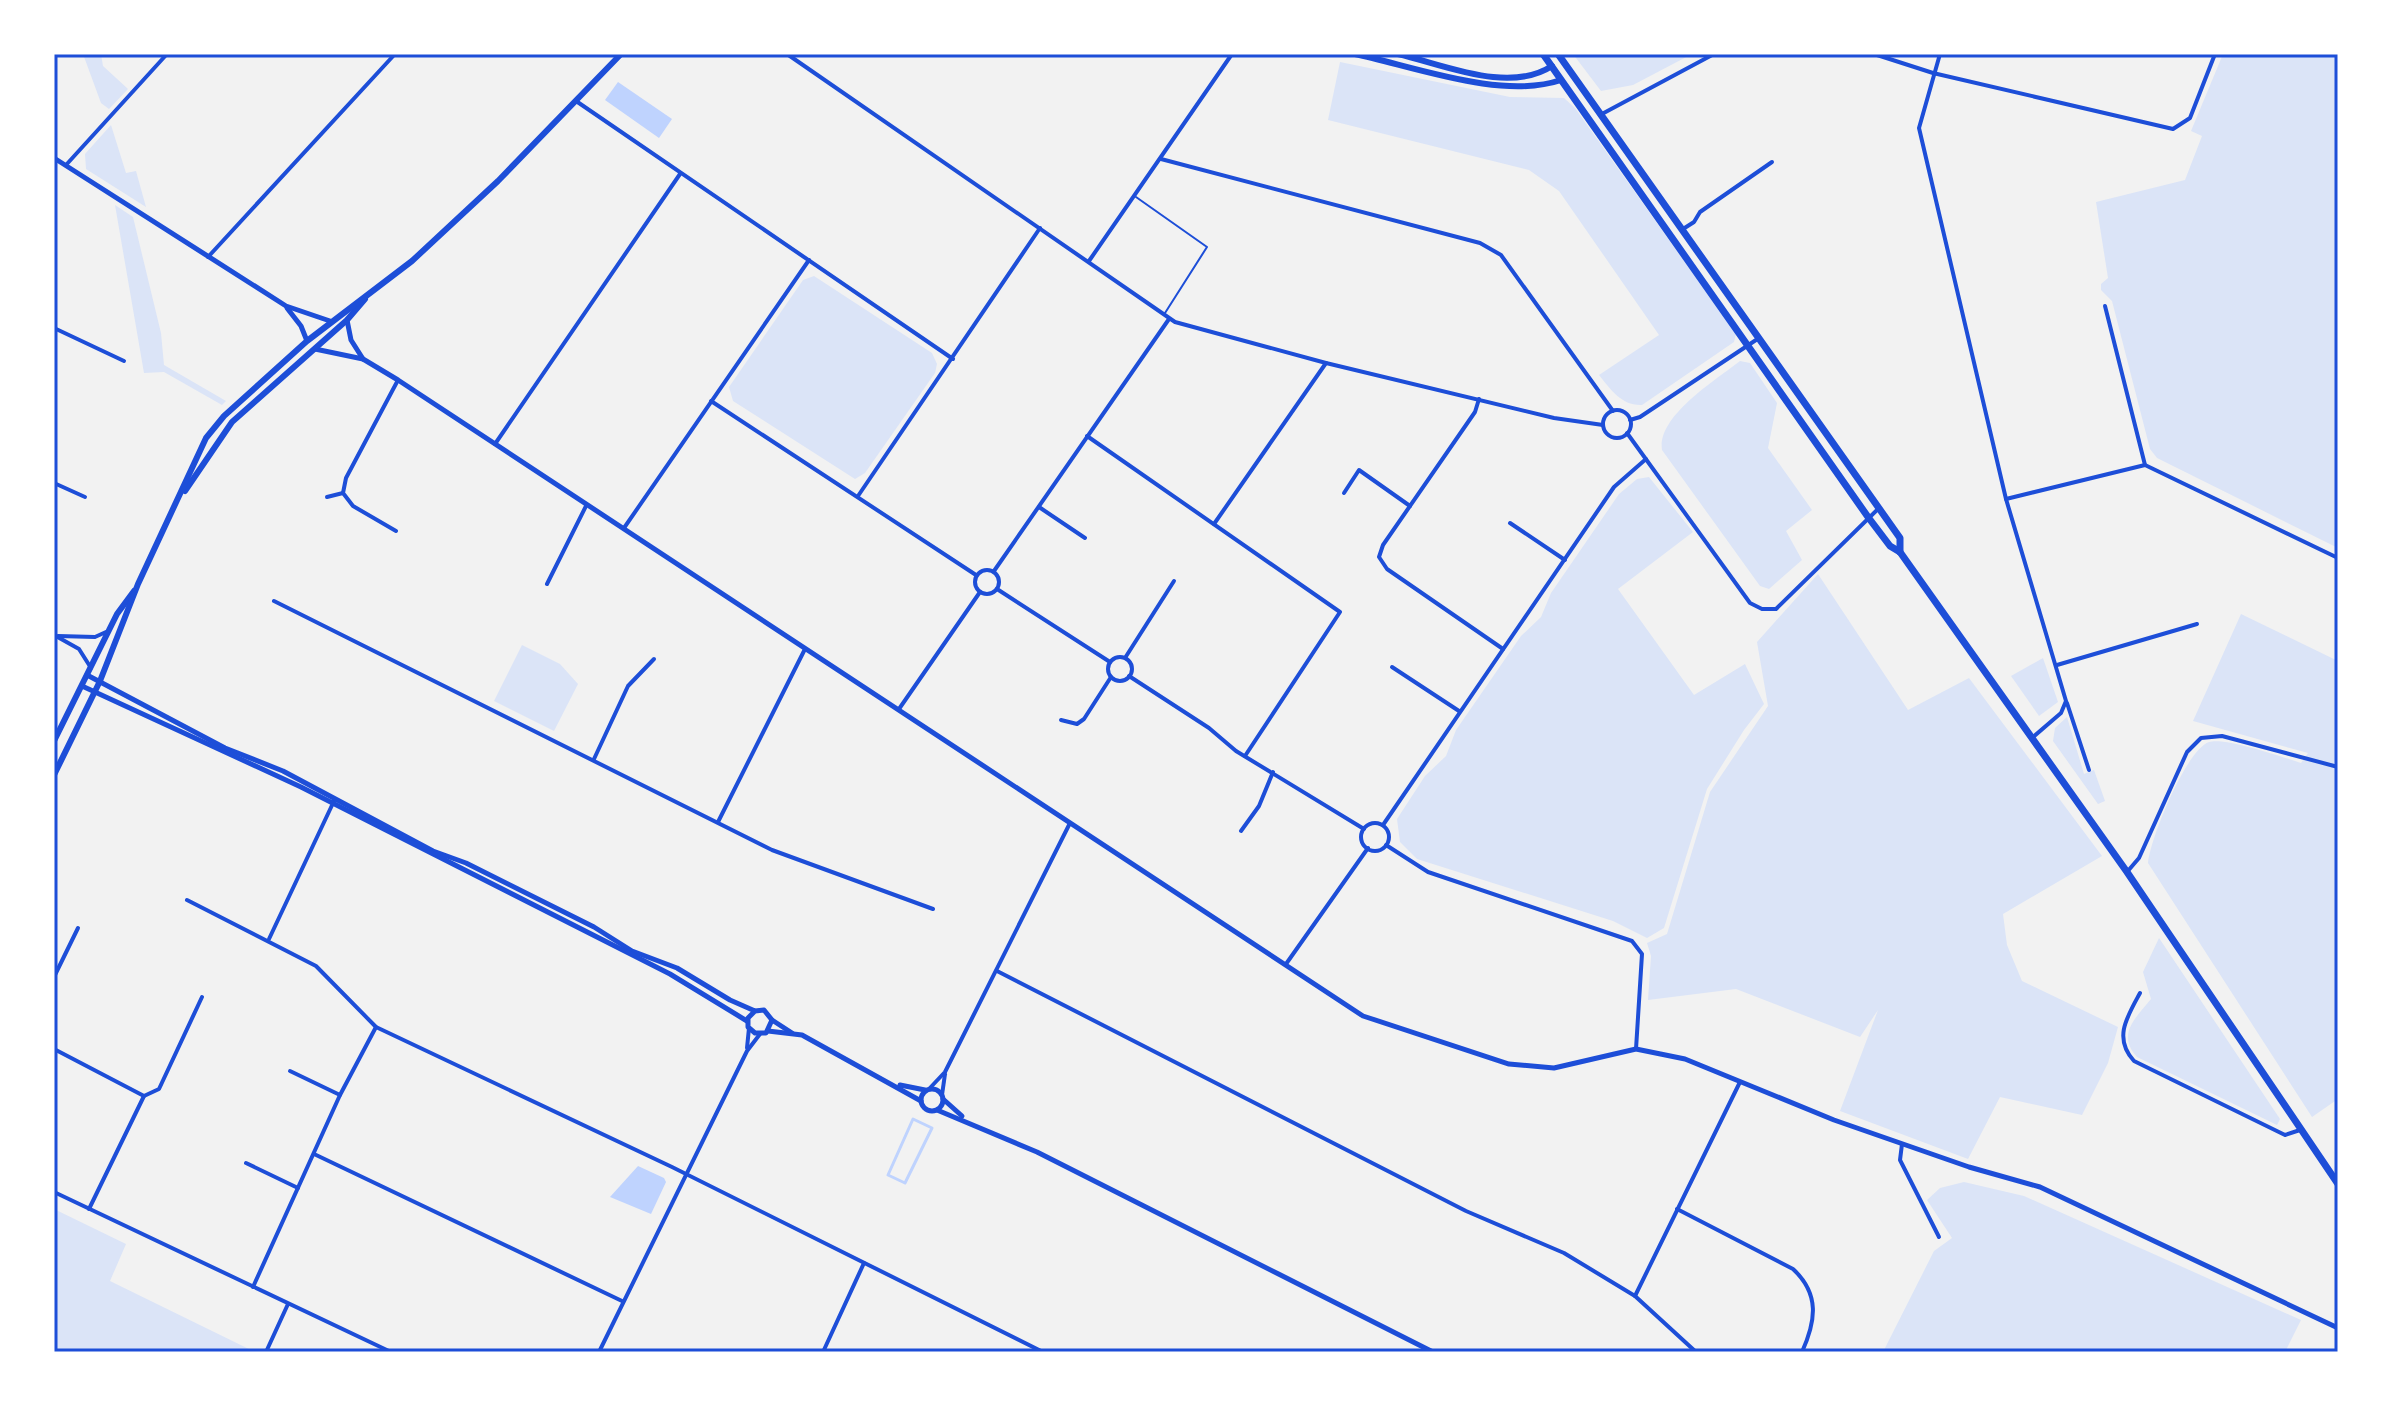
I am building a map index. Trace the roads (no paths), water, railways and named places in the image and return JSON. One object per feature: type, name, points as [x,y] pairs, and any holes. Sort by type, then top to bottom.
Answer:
[{"type":"main road","points":[[177,504],[223,432],[347,320],[367,297],[498,181],[621,54]]},
{"type":"main road","points":[[1355,54],[1499,85],[1528,87],[1561,80]]},
{"type":"main road","points":[[1398,54],[1499,78],[1525,79],[1552,66]]},
{"type":"main road","points":[[1543,54],[1868,517],[1890,546],[1900,552],[2127,872],[2338,1184]]},
{"type":"main road","points":[[1558,54],[1900,538],[1900,552]]},
{"type":"main road","points":[[54,775],[100,681],[138,584],[206,438],[224,416],[307,341],[330,321],[367,297]]},
{"type":"main road","points":[[54,741],[108,632],[138,584]]},
{"type":"street","points":[[66,165],[167,54]]},
{"type":"street","points":[[208,257],[395,54]]},
{"type":"street","points":[[787,54],[1167,317],[1326,363],[1554,418],[1603,425]]},
{"type":"street","points":[[1089,261],[1232,54]]},
{"type":"street","points":[[1600,115],[1714,54]]},
{"type":"street","points":[[1874,54],[1933,73],[2173,129],[2190,118],[2215,54]]},
{"type":"street","points":[[1940,54],[1919,128],[2006,499],[2089,770]]},
{"type":"street","points":[[576,101],[953,359]]},
{"type":"street","points":[[54,158],[286,306],[330,321]]},
{"type":"street","points":[[1161,159],[1480,243],[1501,255],[1613,411]]},
{"type":"street","points":[[1683,229],[1694,222],[1700,212],[1772,162]]},
{"type":"street","points":[[493,446],[680,174]]},
{"type":"street","points":[[858,496],[1040,228]]},
{"type":"street","points":[[623,530],[809,260]]},
{"type":"street","points":[[286,306],[301,326],[307,341]]},
{"type":"street","points":[[2105,306],[2145,465]]},
{"type":"street","points":[[994,571],[1167,317]]},
{"type":"street","points":[[347,320],[351,340],[363,359]]},
{"type":"street","points":[[54,328],[124,361]]},
{"type":"street","points":[[1630,420],[1640,417],[1759,338]]},
{"type":"street","points":[[315,349],[363,359],[398,380],[493,446],[899,709],[1363,1016],[1509,1064],[1554,1068],[1636,1049],[1685,1059],[1902,1144],[2040,1187],[2338,1328]]},
{"type":"street","points":[[1214,524],[1326,363]]},
{"type":"street","points":[[396,531],[353,506],[343,493],[346,478],[398,380]]},
{"type":"street","points":[[1479,399],[1475,412],[1379,557],[1387,569],[1503,649]]},
{"type":"street","points":[[711,401],[976,575]]},
{"type":"street","points":[[1613,411],[1621,411],[1630,420],[1627,433],[1619,438],[1610,436],[1603,425],[1605,416],[1613,411]]},
{"type":"street","points":[[1627,433],[1750,603],[1762,609],[1776,609],[1879,508]]},
{"type":"street","points":[[1087,436],[1340,612],[1245,756]]},
{"type":"street","points":[[1383,825],[1614,487],[1646,459]]},
{"type":"street","points":[[2006,499],[2145,465],[2338,558]]},
{"type":"street","points":[[1344,493],[1359,470],[1410,506]]},
{"type":"street","points":[[54,483],[85,497]]},
{"type":"street","points":[[327,497],[343,493]]},
{"type":"street","points":[[547,584],[586,506]]},
{"type":"street","points":[[1039,507],[1085,538]]},
{"type":"street","points":[[1510,523],[1565,560]]},
{"type":"street","points":[[984,570],[994,571],[999,580],[997,589],[989,594],[980,592],[974,585],[976,575],[984,570]]},
{"type":"street","points":[[997,589],[1110,662],[1125,658],[1174,581]]},
{"type":"street","points":[[899,709],[980,592]]},
{"type":"street","points":[[274,601],[819,870],[933,909]]},
{"type":"street","points":[[2057,666],[2197,624]]},
{"type":"street","points":[[56,636],[95,637],[108,632]]},
{"type":"street","points":[[56,636],[79,649],[89,671],[100,681],[225,748],[283,771],[426,853],[670,974],[760,1034]]},
{"type":"street","points":[[718,822],[805,649]]},
{"type":"street","points":[[1111,677],[1117,680],[1129,676],[1132,669],[1125,658]]},
{"type":"street","points":[[594,759],[628,686],[654,659]]},
{"type":"street","points":[[1061,720],[1077,724],[1084,719],[1111,677],[1110,662]]},
{"type":"street","points":[[1392,667],[1459,711]]},
{"type":"street","points":[[1129,676],[1245,756],[1364,829]]},
{"type":"street","points":[[82,686],[334,801],[568,914],[632,951],[677,968],[755,1011],[764,1010],[772,1020],[793,1033],[895,1084],[921,1101],[926,1110],[937,1110],[966,1120],[1037,1152],[1433,1352]]},
{"type":"street","points":[[2032,738],[2061,713],[2066,701]]},
{"type":"street","points":[[2127,872],[2139,858],[2187,752],[2201,738],[2222,736],[2338,767]]},
{"type":"street","points":[[1241,831],[1259,806],[1273,772]]},
{"type":"street","points":[[269,939],[334,801]]},
{"type":"street","points":[[921,1101],[945,1072],[1070,823]]},
{"type":"street","points":[[1377,823],[1383,825],[1388,831],[1386,845],[1374,851],[1368,848],[1361,836],[1364,829],[1377,823]]},
{"type":"street","points":[[1386,845],[1428,872],[1632,941],[1642,954],[1636,1049]]},
{"type":"street","points":[[1286,964],[1368,848]]},
{"type":"street","points":[[187,900],[269,939],[324,971],[376,1027],[685,1173],[1043,1352]]},
{"type":"street","points":[[54,977],[78,928]]},
{"type":"street","points":[[997,971],[1452,1204],[1564,1253],[1635,1296],[1696,1352]]},
{"type":"street","points":[[2140,993],[2122,1036],[2123,1049],[2134,1061],[2285,1135],[2302,1129]]},
{"type":"street","points":[[89,1209],[144,1096],[159,1089],[202,997]]},
{"type":"street","points":[[747,1051],[748,1024],[755,1011]]},
{"type":"street","points":[[768,1031],[772,1020]]},
{"type":"street","points":[[253,1287],[340,1095],[376,1027]]},
{"type":"street","points":[[599,1352],[747,1051],[760,1034],[768,1031],[793,1033]]},
{"type":"street","points":[[54,1049],[144,1096]]},
{"type":"street","points":[[290,1071],[340,1095]]},
{"type":"street","points":[[937,1110],[943,1097],[945,1072]]},
{"type":"street","points":[[1635,1296],[1741,1082]]},
{"type":"street","points":[[895,1084],[938,1090],[966,1120]]},
{"type":"street","points":[[1902,1144],[1900,1160],[1939,1237]]},
{"type":"street","points":[[314,1154],[624,1302]]},
{"type":"street","points":[[246,1163],[298,1188]]},
{"type":"street","points":[[54,1192],[391,1352]]},
{"type":"street","points":[[1677,1209],[1793,1269],[1802,1277],[1810,1287],[1814,1312],[1802,1352]]},
{"type":"street","points":[[823,1352],[864,1263]]},
{"type":"street","points":[[266,1352],[288,1304]]},
{"type":"lane","points":[[1135,196],[1207,247],[1167,317]]},
{"type":"water","points":[[618,82],[672,119],[659,138],[605,100]]},
{"type":"water","points":[[638,1166],[664,1178],[666,1182],[651,1214],[610,1197]]},
{"type":"waterway","points":[[913,1119],[932,1128],[905,1183],[888,1175],[913,1119]]}]
